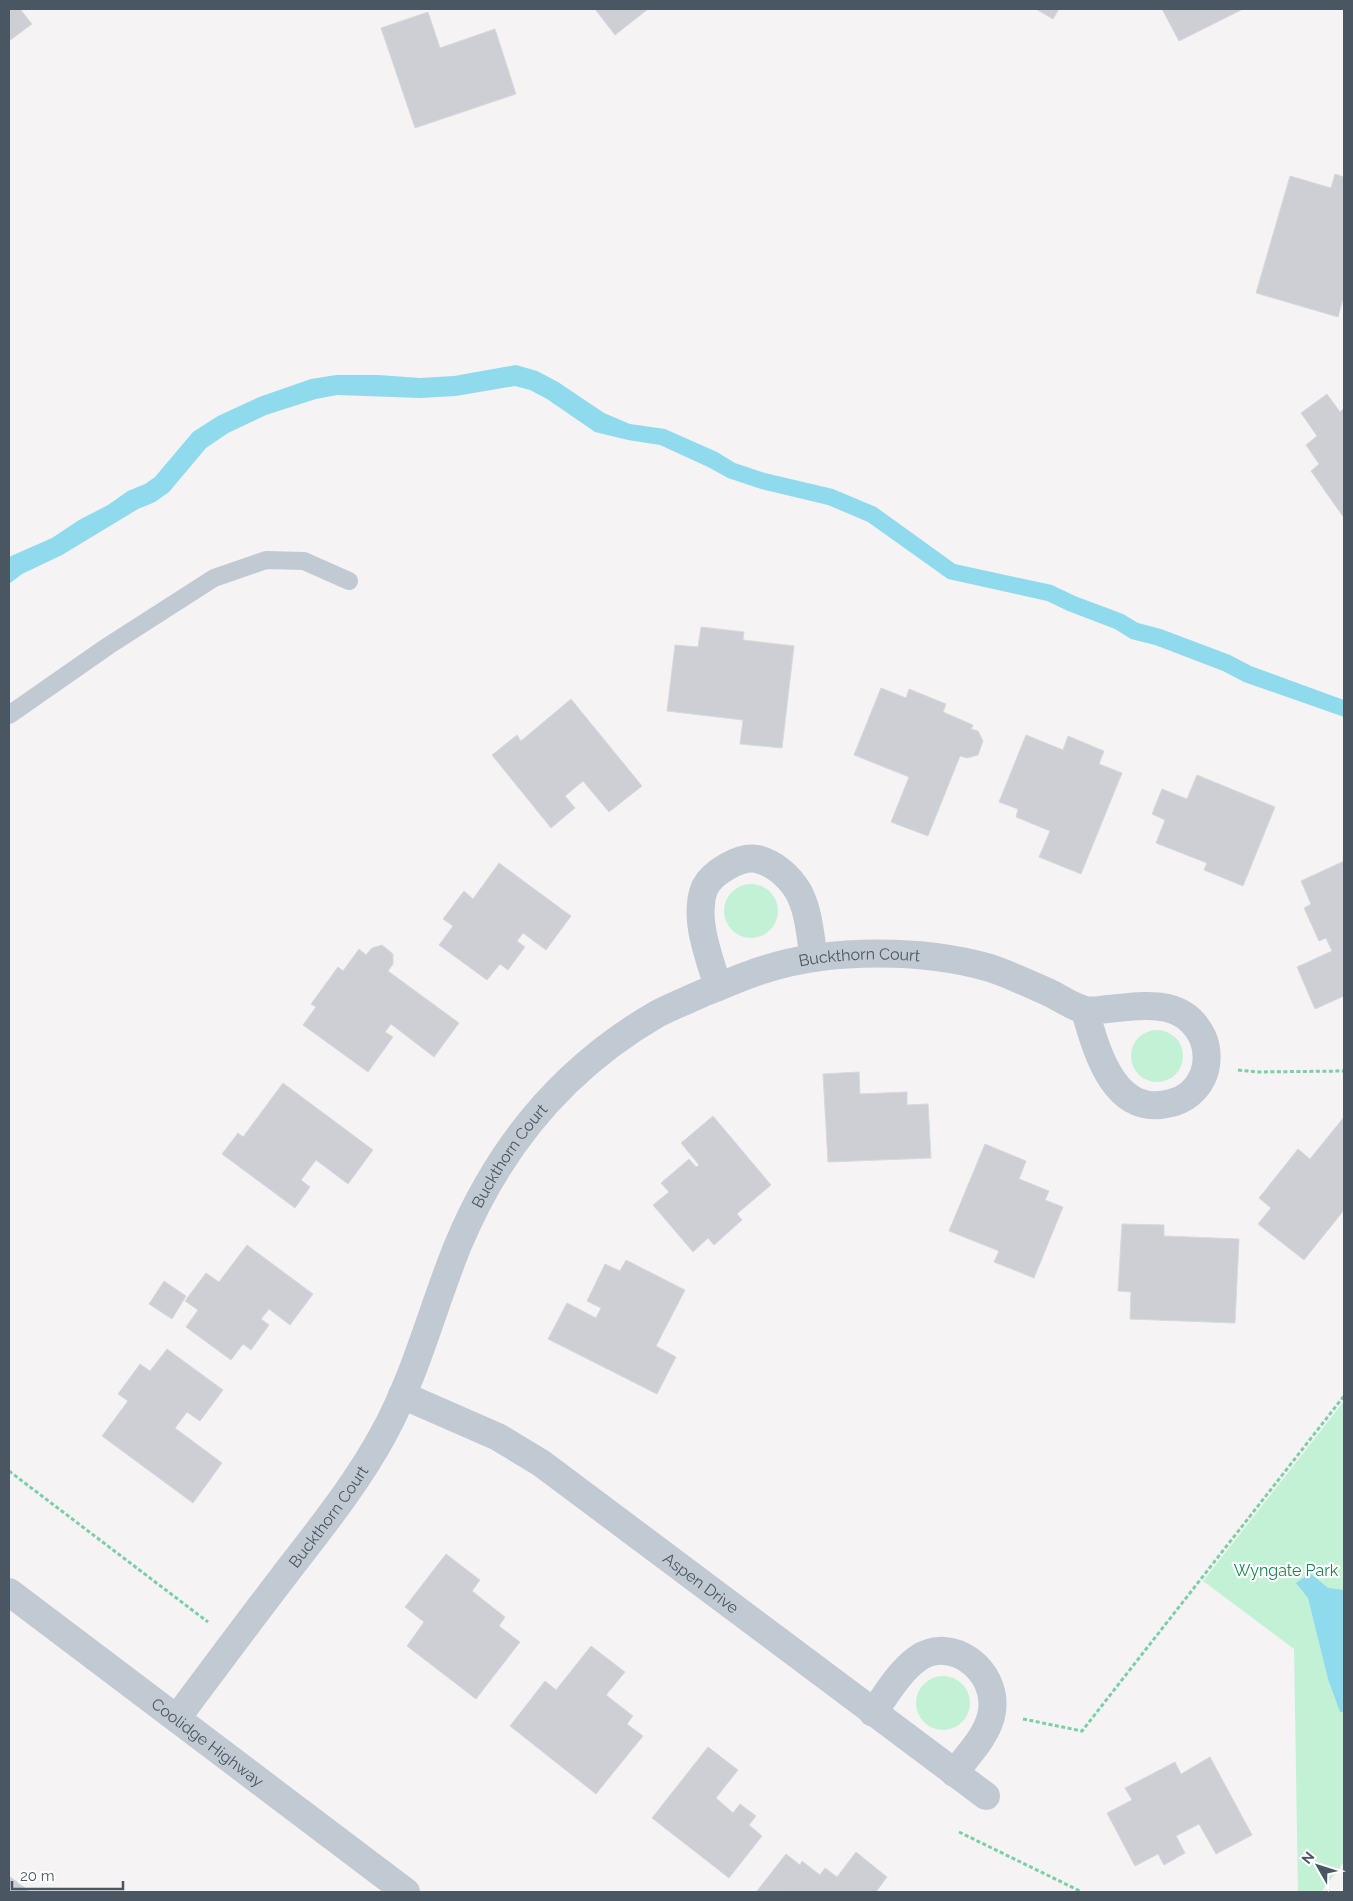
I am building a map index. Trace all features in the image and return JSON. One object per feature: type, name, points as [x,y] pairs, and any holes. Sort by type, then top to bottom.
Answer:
[{"type":"street","points":[[718,987],[700,922],[701,904],[705,887],[720,871],[736,862],[754,859],[774,866],[788,877],[799,892],[806,916],[814,958]]},
{"type":"street","name":"Buckthorn Court","points":[[177,1718],[341,1501],[386,1429],[402,1395],[457,1247],[476,1205],[490,1180],[519,1137],[548,1101],[584,1064],[622,1036],[660,1012],[766,968],[814,958],[888,953],[945,957],[992,969],[1041,989],[1085,1011]]},
{"type":"street","points":[[1145,1006],[1165,1007],[1180,1012],[1193,1021],[1207,1046],[1206,1067],[1201,1080],[1192,1092],[1180,1101],[1162,1106],[1145,1105],[1131,1099],[1118,1089],[1108,1075],[1085,1011],[1145,1006]]},
{"type":"street","name":"Aspen Drive","points":[[402,1395],[498,1437],[541,1463],[954,1774],[986,1796]]},
{"type":"street","name":"Coolidge Highway","points":[[9,1592],[406,1892]]},
{"type":"street","points":[[873,1713],[905,1670],[917,1659],[930,1652],[941,1650],[951,1652],[973,1662],[988,1681],[992,1696],[992,1711],[988,1725],[954,1774]]},
{"type":"lane","points":[[9,715],[108,646],[214,578],[266,560],[304,561],[349,581]]},
{"type":"path","points":[[1229,1070],[1256,1072],[1344,1071]]},
{"type":"path","points":[[1018,1718],[1082,1731],[1344,1396]]},
{"type":"path","points":[[9,1471],[214,1627]]},
{"type":"path","points":[[959,1832],[1082,1892]]},
{"type":"green space","points":[[751,884],[761,886],[770,892],[776,901],[778,911],[776,921],[770,930],[761,936],[751,938],[741,936],[732,930],[726,921],[724,911],[726,901],[732,892],[741,886]]},
{"type":"green space","points":[[1152,1030],[1162,1030],[1176,1037],[1183,1051],[1183,1061],[1176,1075],[1162,1082],[1152,1082],[1142,1078],[1135,1071],[1131,1061],[1131,1051],[1135,1041],[1142,1034]]},
{"type":"green space","name":"Wyngate Park","points":[[1344,1401],[1344,1862],[1321,1892],[1298,1892],[1294,1649],[1203,1581]]},
{"type":"green space","points":[[943,1676],[953,1678],[962,1684],[968,1693],[970,1703],[968,1713],[962,1722],[953,1728],[943,1730],[933,1728],[924,1722],[918,1713],[916,1703],[918,1693],[924,1684],[933,1678]]},
{"type":"water","points":[[516,365],[537,371],[558,382],[604,413],[630,424],[665,429],[717,452],[735,463],[765,473],[833,489],[876,507],[955,564],[1052,585],[1123,614],[1138,623],[1161,629],[1230,655],[1251,666],[1344,700],[1344,717],[1244,682],[1223,671],[1155,645],[1131,639],[1115,629],[1047,601],[948,579],[868,522],[828,505],[761,489],[728,478],[660,445],[595,432],[547,399],[530,390],[515,386],[456,396],[420,398],[337,395],[316,399],[266,415],[228,433],[206,448],[169,492],[155,502],[138,509],[62,555],[22,574],[9,584],[9,558],[11,556],[52,538],[128,491],[145,484],[155,477],[193,432],[218,416],[259,397],[311,379],[336,375],[420,378],[454,376]]},
{"type":"water","points":[[1310,1573],[1328,1588],[1344,1590],[1344,1712],[1340,1712],[1328,1679],[1308,1598],[1296,1583]]},
{"type":"building","points":[[9,9],[20,9],[32,24],[9,41]]},
{"type":"building","points":[[595,9],[648,9],[615,35]]},
{"type":"building","points":[[1036,9],[1059,9],[1053,19]]},
{"type":"building","points":[[1162,9],[1243,9],[1179,41]]},
{"type":"building","points":[[428,12],[440,48],[495,29],[516,94],[415,128],[381,28]]},
{"type":"building","points":[[1335,174],[1344,177],[1344,295],[1338,317],[1256,293],[1290,176],[1331,188]]},
{"type":"building","points":[[1327,394],[1340,412],[1344,408],[1344,518],[1311,471],[1319,464],[1306,445],[1317,436],[1301,413]]},
{"type":"building","points":[[701,627],[744,632],[743,640],[794,646],[782,748],[740,744],[743,720],[667,711],[675,645],[698,647]]},
{"type":"building","points":[[881,688],[906,698],[909,689],[946,704],[943,712],[973,725],[971,729],[978,731],[983,741],[978,755],[967,758],[960,756],[928,836],[891,822],[909,777],[854,755]]},
{"type":"building","points":[[571,699],[642,786],[609,812],[583,781],[565,796],[575,808],[551,828],[492,755],[517,735],[521,741]]},
{"type":"building","points":[[1026,735],[1063,750],[1068,736],[1104,751],[1099,764],[1122,773],[1081,874],[1039,857],[1050,831],[1016,817],[1018,809],[999,802]]},
{"type":"building","points":[[1197,775],[1275,807],[1243,886],[1204,870],[1207,863],[1156,843],[1165,820],[1152,814],[1162,789],[1187,799]]},
{"type":"building","points":[[1344,861],[1344,996],[1315,1009],[1297,967],[1332,951],[1326,938],[1319,941],[1304,908],[1311,904],[1301,881]]},
{"type":"building","points":[[499,863],[571,916],[546,950],[523,933],[517,941],[525,947],[508,970],[500,964],[487,980],[439,945],[453,926],[443,919],[464,891],[473,899]]},
{"type":"building","points":[[382,945],[393,954],[393,964],[388,971],[459,1023],[434,1057],[391,1024],[385,1032],[393,1037],[368,1072],[303,1025],[316,1007],[311,1004],[338,967],[343,971],[359,949],[366,955],[372,948]]},
{"type":"building","points":[[859,1072],[860,1094],[907,1092],[907,1105],[928,1104],[931,1158],[828,1162],[823,1074]]},
{"type":"building","points":[[283,1083],[373,1150],[348,1184],[316,1160],[301,1180],[310,1187],[295,1208],[222,1154],[238,1133],[243,1137]]},
{"type":"building","points":[[713,1116],[771,1185],[737,1214],[742,1220],[714,1245],[708,1238],[693,1252],[653,1205],[669,1192],[661,1183],[689,1159],[696,1167],[699,1165],[681,1143]]},
{"type":"building","points":[[1344,1117],[1344,1210],[1304,1260],[1258,1224],[1271,1208],[1259,1198],[1298,1149],[1310,1159]]},
{"type":"building","points":[[985,1144],[1026,1161],[1019,1179],[1049,1191],[1045,1200],[1063,1207],[1034,1278],[994,1262],[999,1251],[949,1231]]},
{"type":"building","points":[[1122,1224],[1164,1225],[1164,1236],[1239,1239],[1235,1323],[1130,1319],[1131,1292],[1118,1291]]},
{"type":"building","points":[[247,1245],[313,1294],[290,1325],[269,1309],[261,1319],[269,1325],[251,1350],[243,1344],[231,1360],[186,1327],[198,1310],[185,1301],[206,1273],[219,1282]]},
{"type":"building","points":[[626,1260],[685,1290],[656,1346],[676,1357],[657,1394],[548,1339],[567,1303],[596,1318],[601,1308],[587,1301],[605,1264],[620,1271]]},
{"type":"building","points":[[164,1281],[186,1296],[172,1319],[149,1304]]},
{"type":"building","points":[[167,1349],[223,1390],[200,1421],[187,1412],[175,1428],[222,1463],[193,1503],[102,1436],[128,1401],[118,1394],[140,1364],[150,1371]]},
{"type":"building","points":[[446,1554],[480,1580],[472,1591],[505,1617],[499,1626],[520,1642],[476,1699],[407,1646],[424,1622],[405,1607]]},
{"type":"building","points":[[591,1646],[625,1672],[606,1695],[633,1716],[627,1724],[643,1736],[596,1794],[510,1726],[545,1681],[556,1690]]},
{"type":"building","points":[[708,1747],[738,1770],[716,1798],[733,1813],[740,1804],[756,1816],[749,1825],[762,1836],[729,1878],[652,1818]]},
{"type":"building","points":[[1210,1757],[1252,1835],[1216,1854],[1199,1824],[1176,1836],[1185,1853],[1164,1865],[1158,1854],[1135,1866],[1107,1813],[1132,1800],[1125,1788],[1175,1762],[1181,1774]]},
{"type":"building","points":[[856,1852],[887,1877],[876,1892],[757,1891],[786,1854],[800,1865],[802,1861],[820,1875],[825,1868],[837,1877]]},
{"type":"building","points":[[9,1876],[30,1892],[9,1892]]}]
